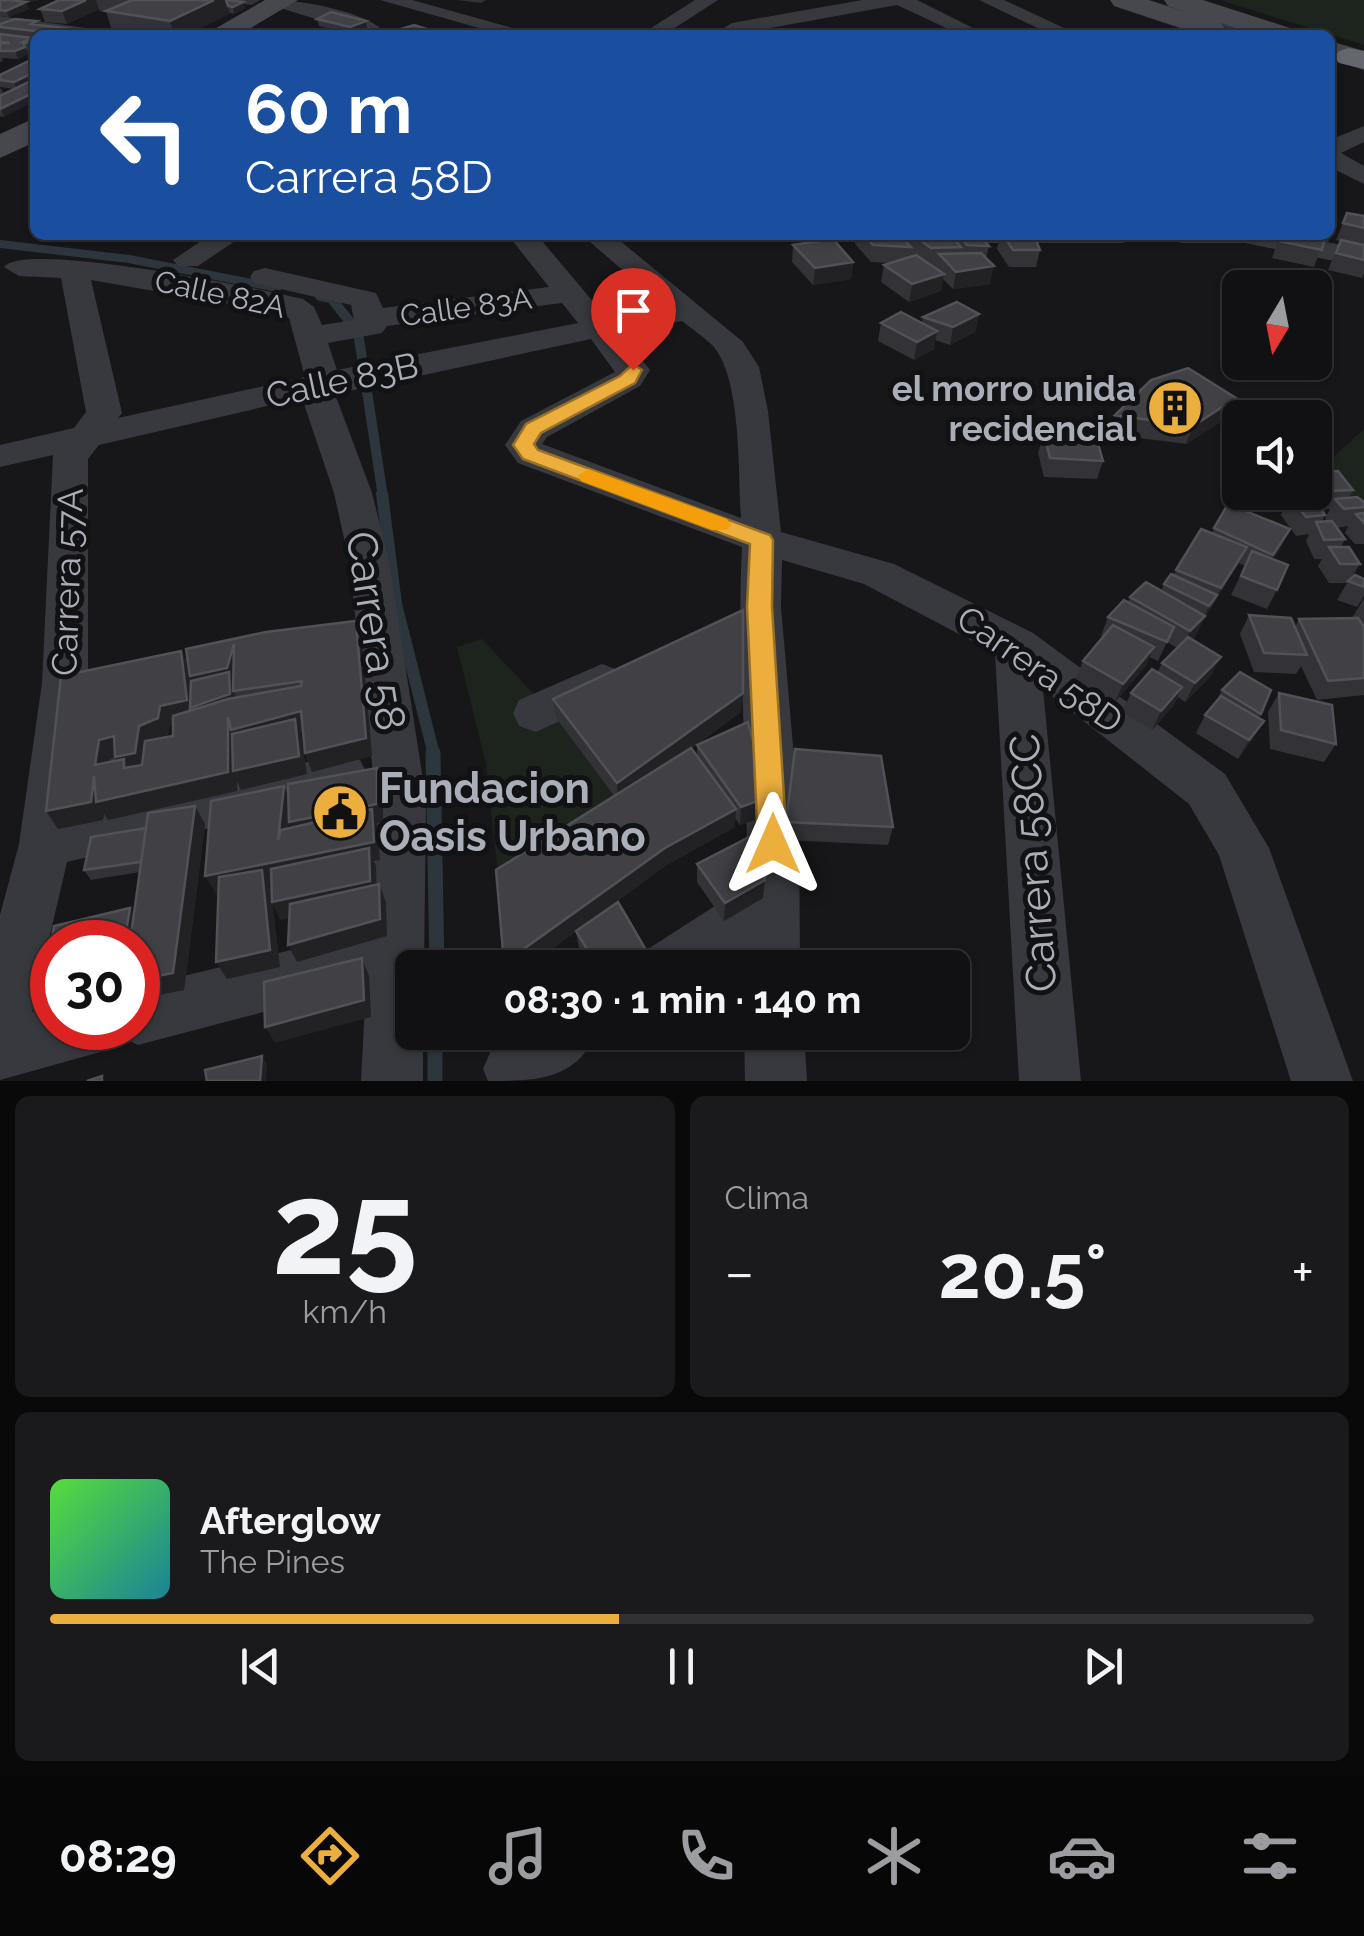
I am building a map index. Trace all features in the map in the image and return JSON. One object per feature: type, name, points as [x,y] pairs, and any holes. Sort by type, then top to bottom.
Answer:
[{"type":"main road","points":[[1123,0],[1214,30]]},
{"type":"main road","points":[[1177,0],[1268,30]]},
{"type":"main road","points":[[228,30],[283,1]]},
{"type":"street","points":[[389,0],[465,27],[507,30]]},
{"type":"street","points":[[658,30],[709,0]]},
{"type":"street","points":[[786,0],[840,28]]},
{"type":"street","points":[[746,30],[894,0]]},
{"type":"street","points":[[902,0],[956,30]]},
{"type":"street","points":[[988,0],[1057,30]]},
{"type":"street","points":[[283,1],[374,30]]},
{"type":"street","points":[[465,27],[497,4]]},
{"type":"street","points":[[3,24],[53,5]]},
{"type":"street","points":[[687,11],[732,30]]},
{"type":"street","points":[[3,24],[52,30]]},
{"type":"street","points":[[1335,146],[1364,134]]},
{"type":"street","points":[[1335,160],[1364,176]]},
{"type":"street","name":"Calle 82A","points":[[219,240],[178,258],[359,296],[365,299],[362,326]]},
{"type":"street","points":[[526,240],[598,328]]},
{"type":"street","points":[[602,240],[727,342],[742,367],[751,411],[762,540],[742,615],[774,815],[771,950]]},
{"type":"street","points":[[1271,240],[1364,258]]},
{"type":"street","name":"Calle 82A","points":[[19,267],[74,268],[292,306],[303,314],[311,338],[349,389]]},
{"type":"street","name":"Carrera 57A","points":[[0,1024],[84,679],[70,458],[104,413],[74,268]]},
{"type":"street","name":"Calle 83A","points":[[311,338],[362,326],[570,293]]},
{"type":"street","name":"Calle 83B","points":[[0,456],[349,389],[598,328],[685,311]]},
{"type":"street","name":"Carrera 58D","points":[[598,328],[633,370],[628,379],[534,429],[523,445],[530,455],[762,540],[879,574],[1016,646],[1207,789],[1242,848],[1322,1081]]},
{"type":"street","name":"Carrera 58","points":[[349,389],[353,493],[369,561],[356,624],[397,763],[401,799],[395,950]]},
{"type":"street","name":"Carrera 58CC","points":[[1016,646],[1050,1081]]},
{"type":"street","points":[[536,714],[639,664]]},
{"type":"street","points":[[44,844],[397,763]]},
{"type":"street","points":[[695,950],[770,901]]},
{"type":"street","points":[[160,1010],[395,951]]},
{"type":"street","name":"Carrera 58","points":[[392,1081],[395,951]]},
{"type":"street","points":[[0,1050],[30,1043]]},
{"type":"street","points":[[512,1068],[540,1050]]},
{"type":"street","points":[[775,1050],[776,1081]]},
{"type":"shaded area","points":[[1220,0],[1364,0],[1364,45],[1335,36],[1335,30],[1316,30]]},
{"type":"shaded area","points":[[1364,429],[1364,527],[1332,486],[1332,458]]},
{"type":"shaded area","points":[[482,639],[556,718],[618,802],[498,873],[486,764],[457,647]]},
{"type":"building","points":[[0,0],[26,2],[6,11],[0,10]]},
{"type":"building","points":[[59,0],[86,0],[62,11],[40,9]]},
{"type":"building","points":[[132,0],[214,0],[170,21],[106,11]]},
{"type":"building","points":[[226,0],[243,2],[233,7]]},
{"type":"building","points":[[331,12],[366,21],[350,27],[317,19]]},
{"type":"building","points":[[15,19],[71,29],[30,30],[0,24]]},
{"type":"building","points":[[414,25],[430,30],[398,30]]},
{"type":"building","points":[[0,34],[30,38],[23,42],[25,47],[15,51],[0,51],[0,43],[10,43],[0,42]]},
{"type":"building","points":[[30,60],[30,74],[14,82],[0,80],[0,75]]},
{"type":"building","points":[[30,81],[30,94],[0,109],[0,96]]},
{"type":"building","points":[[1347,213],[1364,216],[1364,228],[1343,223]]},
{"type":"building","points":[[834,240],[853,262],[815,268],[793,245]]},
{"type":"building","points":[[868,240],[905,240],[911,247],[873,245]]},
{"type":"building","points":[[920,240],[955,240],[961,247],[931,248]]},
{"type":"building","points":[[963,240],[984,240],[989,246],[967,245]]},
{"type":"building","points":[[1006,240],[1036,240],[1040,250],[1013,250]]},
{"type":"building","points":[[1279,240],[1324,240],[1322,250]]},
{"type":"building","points":[[1341,240],[1364,245],[1364,260],[1336,253]]},
{"type":"building","points":[[981,253],[994,266],[956,272],[939,254]]},
{"type":"building","points":[[916,255],[944,274],[912,284],[884,265]]},
{"type":"building","points":[[957,302],[979,314],[953,327],[923,317]]},
{"type":"building","points":[[901,312],[937,331],[917,342],[881,323]]},
{"type":"building","points":[[1188,368],[1236,398],[1222,400],[1222,407],[1193,426],[1115,415],[1151,380]]},
{"type":"building","points":[[1044,434],[1096,437],[1103,461],[1050,458]]},
{"type":"building","points":[[1332,471],[1338,471],[1353,490],[1332,491]]},
{"type":"building","points":[[1357,497],[1364,507],[1344,509],[1335,499]]},
{"type":"building","points":[[1224,510],[1243,510],[1290,529],[1273,555],[1214,528]]},
{"type":"building","points":[[1301,510],[1322,510],[1325,515],[1306,517]]},
{"type":"building","points":[[1332,521],[1345,539],[1324,540],[1316,522]]},
{"type":"building","points":[[1201,529],[1247,547],[1221,588],[1176,570]]},
{"type":"building","points":[[1329,547],[1349,547],[1360,564],[1340,564]]},
{"type":"building","points":[[1252,551],[1288,565],[1277,590],[1241,576]]},
{"type":"building","points":[[1171,574],[1217,595],[1209,606],[1164,584]]},
{"type":"building","points":[[1355,575],[1364,579],[1364,587],[1348,581]]},
{"type":"building","points":[[1146,582],[1205,616],[1190,631],[1130,597]]},
{"type":"building","points":[[1124,600],[1174,627],[1167,642],[1108,617]]},
{"type":"building","points":[[743,610],[743,693],[617,783],[553,699]]},
{"type":"building","points":[[1249,615],[1291,618],[1307,655],[1264,653]]},
{"type":"building","points":[[1358,618],[1364,627],[1364,678],[1328,681],[1299,619]]},
{"type":"building","points":[[356,621],[366,738],[305,753],[301,711],[231,730],[228,717],[228,772],[96,802],[94,776],[91,802],[46,811],[61,676],[181,651],[187,700],[160,706],[158,718],[139,726],[135,753],[115,757],[114,736],[99,740],[95,765],[124,759],[124,768],[142,765],[145,741],[173,736],[173,716],[228,699],[301,686],[302,681],[233,691],[234,644],[227,668],[190,676],[186,649],[266,632]]},
{"type":"building","points":[[1113,625],[1154,647],[1123,684],[1083,661]]},
{"type":"building","points":[[1188,637],[1221,657],[1195,683],[1162,663]]},
{"type":"building","points":[[1152,669],[1182,687],[1161,711],[1131,693]]},
{"type":"building","points":[[229,672],[230,694],[190,708],[191,681]]},
{"type":"building","points":[[1240,672],[1271,690],[1261,714],[1222,690]]},
{"type":"building","points":[[1279,693],[1332,705],[1336,744],[1281,730]]},
{"type":"building","points":[[1221,696],[1264,721],[1249,740],[1205,715]]},
{"type":"building","points":[[295,719],[299,756],[233,771],[232,734]]},
{"type":"building","points":[[748,722],[768,797],[741,807],[697,745]]},
{"type":"building","points":[[691,748],[736,809],[665,848],[522,950],[503,950],[496,870]]},
{"type":"building","points":[[795,749],[881,756],[893,827],[786,822]]},
{"type":"building","points":[[377,768],[377,804],[289,822],[288,784]]},
{"type":"building","points":[[284,786],[278,840],[281,830],[372,809],[374,842],[205,876],[211,801]]},
{"type":"building","points":[[195,806],[173,973],[160,976],[160,920],[133,920],[148,813]]},
{"type":"building","points":[[146,828],[141,862],[84,870],[91,837]]},
{"type":"building","points":[[763,830],[765,880],[725,903],[697,864]]},
{"type":"building","points":[[369,848],[370,881],[272,902],[271,869]]},
{"type":"building","points":[[262,870],[270,950],[216,962],[219,877]]},
{"type":"building","points":[[379,884],[380,919],[288,945],[290,904]]},
{"type":"building","points":[[618,902],[646,950],[587,950],[576,931]]},
{"type":"building","points":[[130,908],[128,920],[79,920]]},
{"type":"building","points":[[362,958],[364,1000],[265,1027],[264,982]]},
{"type":"building","points":[[262,1056],[260,1081],[207,1081],[205,1070]]},
{"type":"waterway","points":[[1185,12],[1242,30]]},
{"type":"waterway","points":[[0,244],[129,259],[277,288]]},
{"type":"waterway","points":[[320,296],[331,298],[358,332],[383,497]]},
{"type":"waterway","points":[[382,494],[396,604],[434,755]]},
{"type":"waterway","points":[[433,753],[437,950]]},
{"type":"waterway","points":[[435,1050],[435,1081]]},
{"type":"slow traffic","points":[[588,476],[719,525]]},
{"type":"place","name":"el morro unida recidencial","points":[[1175,408]]},
{"type":"place","name":"Fundacion Oasis Urbano","points":[[340,812]]},
{"type":"route","points":[[633,370],[628,379],[534,429],[523,445],[530,455],[762,540],[760,607],[773,844]]}]
